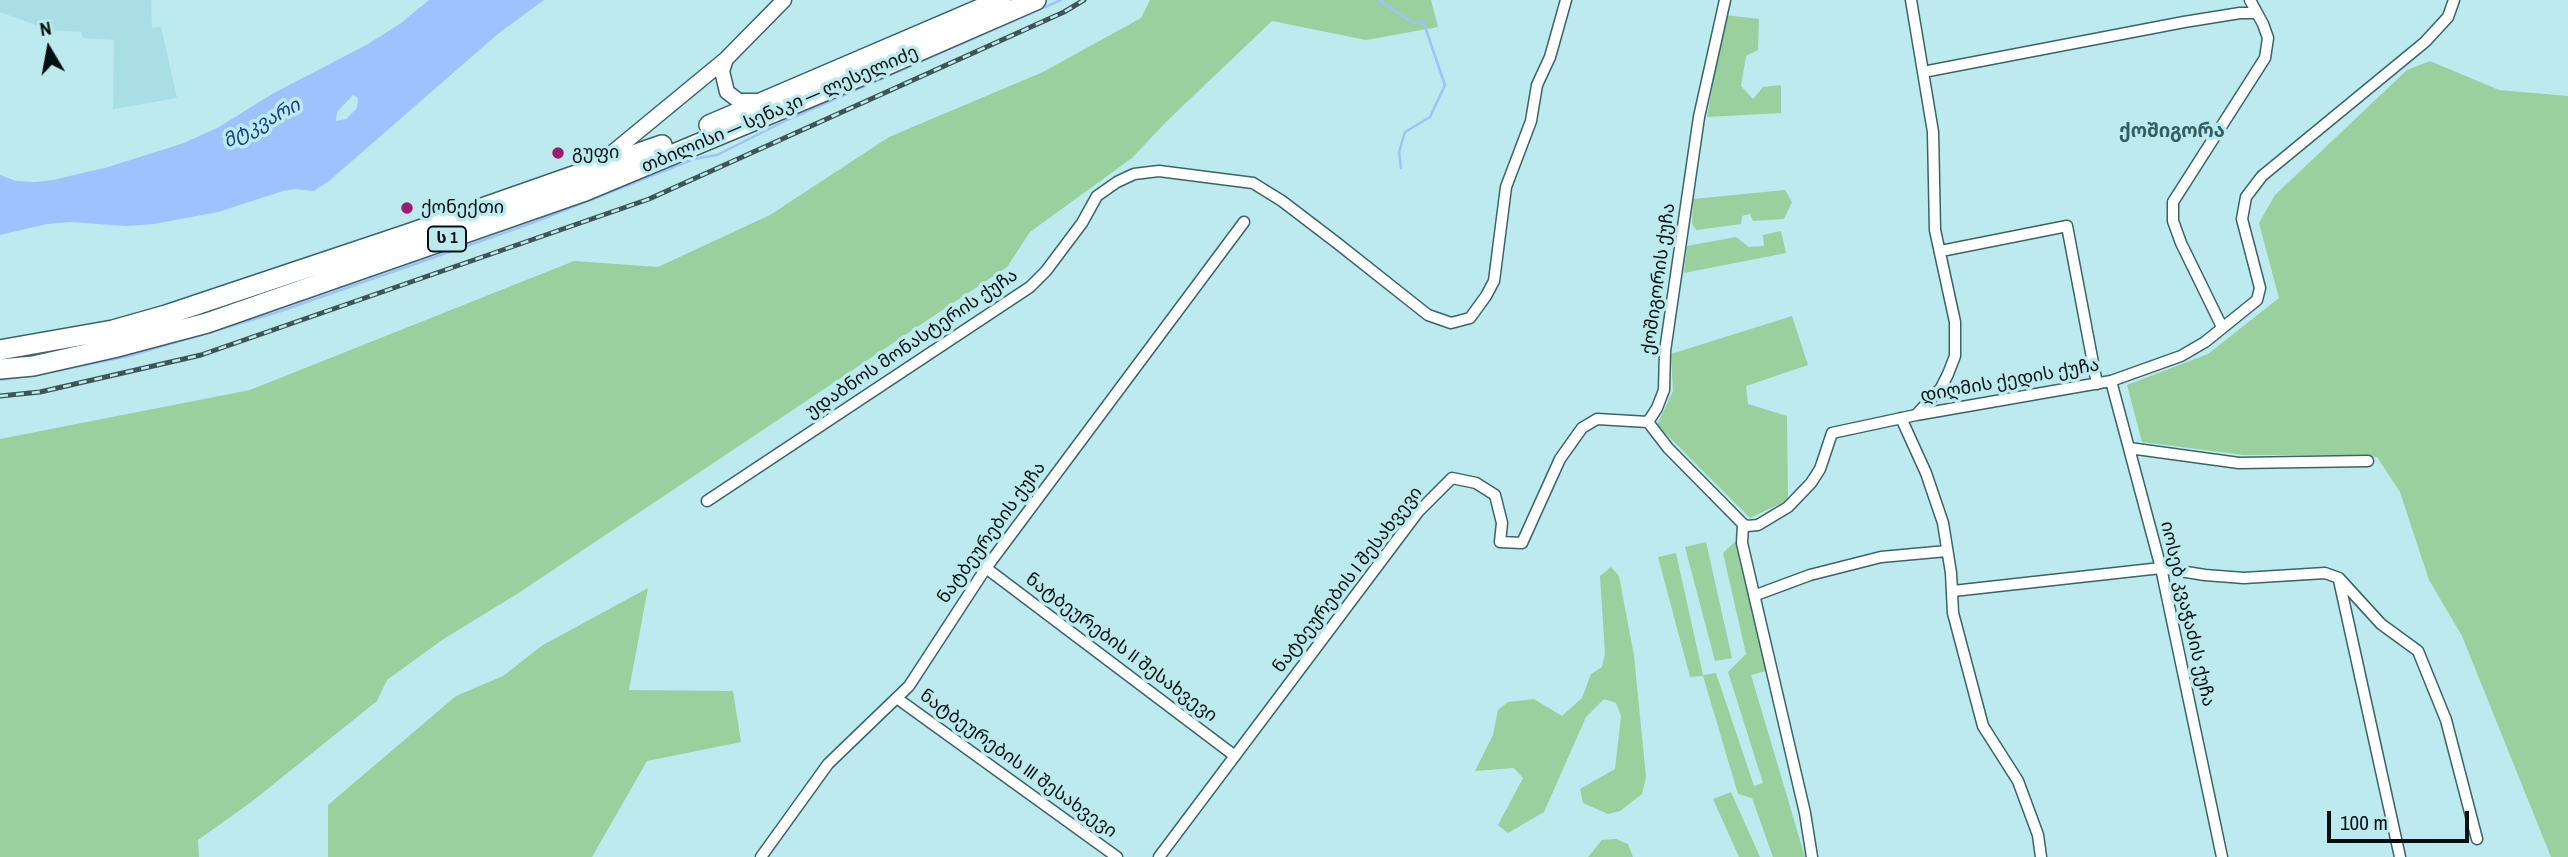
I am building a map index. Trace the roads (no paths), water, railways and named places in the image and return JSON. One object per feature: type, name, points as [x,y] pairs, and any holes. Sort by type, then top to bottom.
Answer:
[{"type":"highway","name":"თბილისი — სენაკი — ლესელიძე","points":[[0,350],[88,335],[166,315],[586,173],[645,152],[1001,0]]},
{"type":"highway","name":"თბილისი — სენაკი — ლესელიძე","points":[[0,369],[33,366],[207,323],[585,191],[1036,0]]},
{"type":"street","points":[[586,173],[726,60],[784,0]]},
{"type":"street","name":"უდაბნოს მონასტერის ქუჩა","points":[[708,501],[1030,287],[1046,271],[1082,223],[1097,196],[1134,174],[1159,171],[1253,183],[1282,201],[1428,314],[1451,323],[1471,318],[1494,281],[1506,187],[1531,121],[1537,85],[1550,57],[1566,0]]},
{"type":"street","name":"ქოშიგორის ქუჩა","points":[[1648,422],[1664,390],[1665,351],[1699,117],[1724,0]]},
{"type":"street","points":[[1911,0],[1933,132],[1935,230],[1955,321],[1955,356],[1941,388],[1916,415]]},
{"type":"street","points":[[2222,327],[2181,243],[2174,221],[2173,202],[2265,58],[2268,38],[2250,0]]},
{"type":"street","name":"დიღმის ქედის ქუჩა","points":[[1743,524],[1758,525],[1788,507],[1811,483],[1820,469],[1832,433],[1916,415],[2096,384],[2181,356],[2205,342],[2257,300],[2260,288],[2242,219],[2246,197],[2262,176],[2425,43],[2448,17],[2454,0]]},
{"type":"street","points":[[1923,72],[2184,22],[2257,13]]},
{"type":"street","points":[[726,60],[722,71],[727,92],[739,101],[768,100]]},
{"type":"street","name":"ნატბეურების ქუჩა","points":[[761,857],[828,764],[909,686],[986,568],[1244,222]]},
{"type":"street","points":[[1941,251],[2067,226],[2096,384]]},
{"type":"street","name":"იოსებ კვაჭაძის ქუჩა","points":[[2111,380],[2161,568],[2222,857]]},
{"type":"street","points":[[1901,418],[1926,473],[1943,523],[1953,591],[1953,612],[1983,726],[2018,781],[2038,835],[2042,857]]},
{"type":"street","name":"ნატბეურების I შესახვევი","points":[[1160,857],[1422,508],[1452,478],[1476,483],[1495,495],[1502,523],[1500,542],[1522,544],[1560,459],[1582,428],[1597,419],[1648,422]]},
{"type":"street","points":[[1648,422],[1668,448],[1743,524],[1742,543],[1756,595],[1812,857]]},
{"type":"street","points":[[2129,449],[2239,463],[2368,461]]},
{"type":"street","points":[[1756,595],[1810,575],[1881,557],[1947,551]]},
{"type":"street","name":"ნატბეურების II შესახვევი","points":[[986,568],[1235,756]]},
{"type":"street","points":[[1953,591],[2161,568],[2244,578],[2325,573],[2339,578],[2381,624],[2418,651],[2446,720],[2477,839]]},
{"type":"street","points":[[2339,578],[2400,857]]},
{"type":"street","name":"ნატბეურების III შესახვევი","points":[[898,699],[1117,857]]},
{"type":"water","name":"მტკვარი","points":[[429,0],[544,0],[499,33],[329,181],[314,191],[283,191],[218,212],[154,224],[126,226],[71,222],[47,224],[0,235],[0,175],[16,181],[53,180],[108,167],[184,143],[219,127],[272,94],[368,44],[401,23]],"holes":[[[353,95],[358,98],[357,108],[346,119],[336,121],[337,112]]]},
{"type":"waterway","points":[[35,375],[129,356],[275,313],[532,223],[694,159],[717,155],[787,120],[1061,0]]},
{"type":"waterway","points":[[1379,0],[1413,23],[1423,21],[1445,85],[1430,117],[1405,132],[1399,152],[1401,168]]},
{"type":"waterway","points":[[0,380],[28,376]]},
{"type":"railway","points":[[0,396],[40,392],[201,355],[649,199],[1064,12],[1084,0]]},
{"type":"place","name":"გუფი","points":[[558,153]]},
{"type":"place","name":"ქონექთი","points":[[407,208]]},
{"type":"district","name":"ქოშიგორა","points":[[2172,132]]}]
